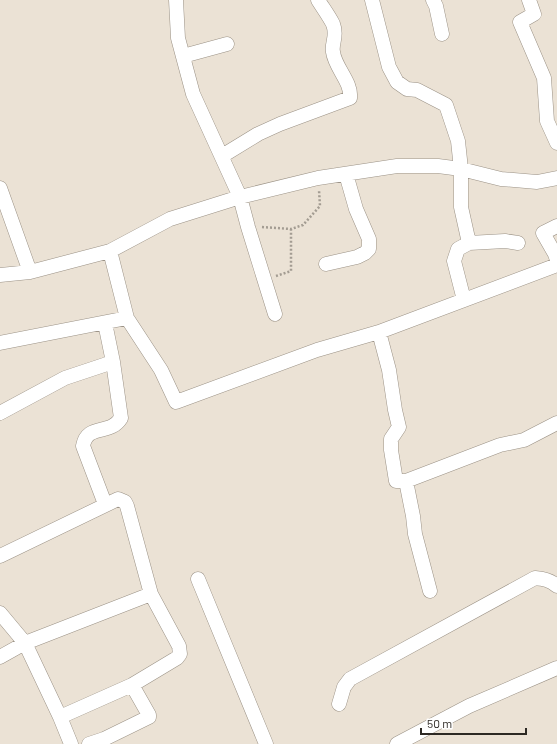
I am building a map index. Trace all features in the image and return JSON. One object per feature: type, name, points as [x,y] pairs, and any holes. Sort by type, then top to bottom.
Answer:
[{"type":"street","points":[[176,0],[178,38],[194,94],[240,197],[275,314]]},
{"type":"street","points":[[222,156],[258,134],[280,124],[350,98],[351,92],[332,51],[336,37],[333,25],[318,0]]},
{"type":"street","points":[[372,0],[389,66],[397,82],[407,89],[417,90],[446,105],[458,141],[461,169],[461,207],[470,243]]},
{"type":"street","points":[[433,0],[436,6],[442,34]]},
{"type":"street","points":[[529,0],[534,14],[520,22],[544,78],[547,121],[557,143]]},
{"type":"street","points":[[183,56],[227,44]]},
{"type":"street","points":[[0,275],[30,272],[110,251],[170,219],[240,197],[318,178],[398,166],[438,166],[461,169],[501,180],[537,182],[557,178]]},
{"type":"street","points":[[326,264],[356,257],[365,253],[369,249],[369,239],[356,209],[346,174]]},
{"type":"street","points":[[0,188],[30,272]]},
{"type":"street","points":[[557,226],[543,233],[557,260]]},
{"type":"street","points":[[464,300],[454,261],[458,249],[470,243],[518,243]]},
{"type":"street","points":[[110,251],[127,318],[160,370],[176,402],[317,350],[379,332],[557,265]]},
{"type":"street","points":[[0,343],[127,318]]},
{"type":"street","points":[[105,323],[113,362],[121,418],[118,423],[113,426],[88,434],[84,439],[83,446],[105,504]]},
{"type":"street","points":[[379,332],[389,370],[394,410],[399,426],[391,439],[391,450],[396,481],[406,481],[500,445],[524,440],[557,423]]},
{"type":"street","points":[[0,413],[65,378],[113,362]]},
{"type":"street","points":[[406,481],[415,534],[430,591]]},
{"type":"street","points":[[0,556],[105,504],[118,499],[125,502],[127,506],[151,594],[179,646],[180,654],[177,658],[132,685],[60,717]]},
{"type":"street","points":[[339,704],[344,687],[350,679],[535,578],[545,579],[553,582],[557,586]]},
{"type":"street","points":[[198,579],[266,744]]},
{"type":"street","points":[[0,657],[25,643],[151,594]]},
{"type":"street","points":[[0,613],[25,643],[71,744]]},
{"type":"street","points":[[397,744],[469,706],[557,668]]},
{"type":"street","points":[[89,744],[106,741],[149,717],[132,685]]},
{"type":"path","points":[[248,227],[291,229],[303,226],[320,206],[318,178]]},
{"type":"path","points":[[264,280],[291,271],[291,229]]}]
